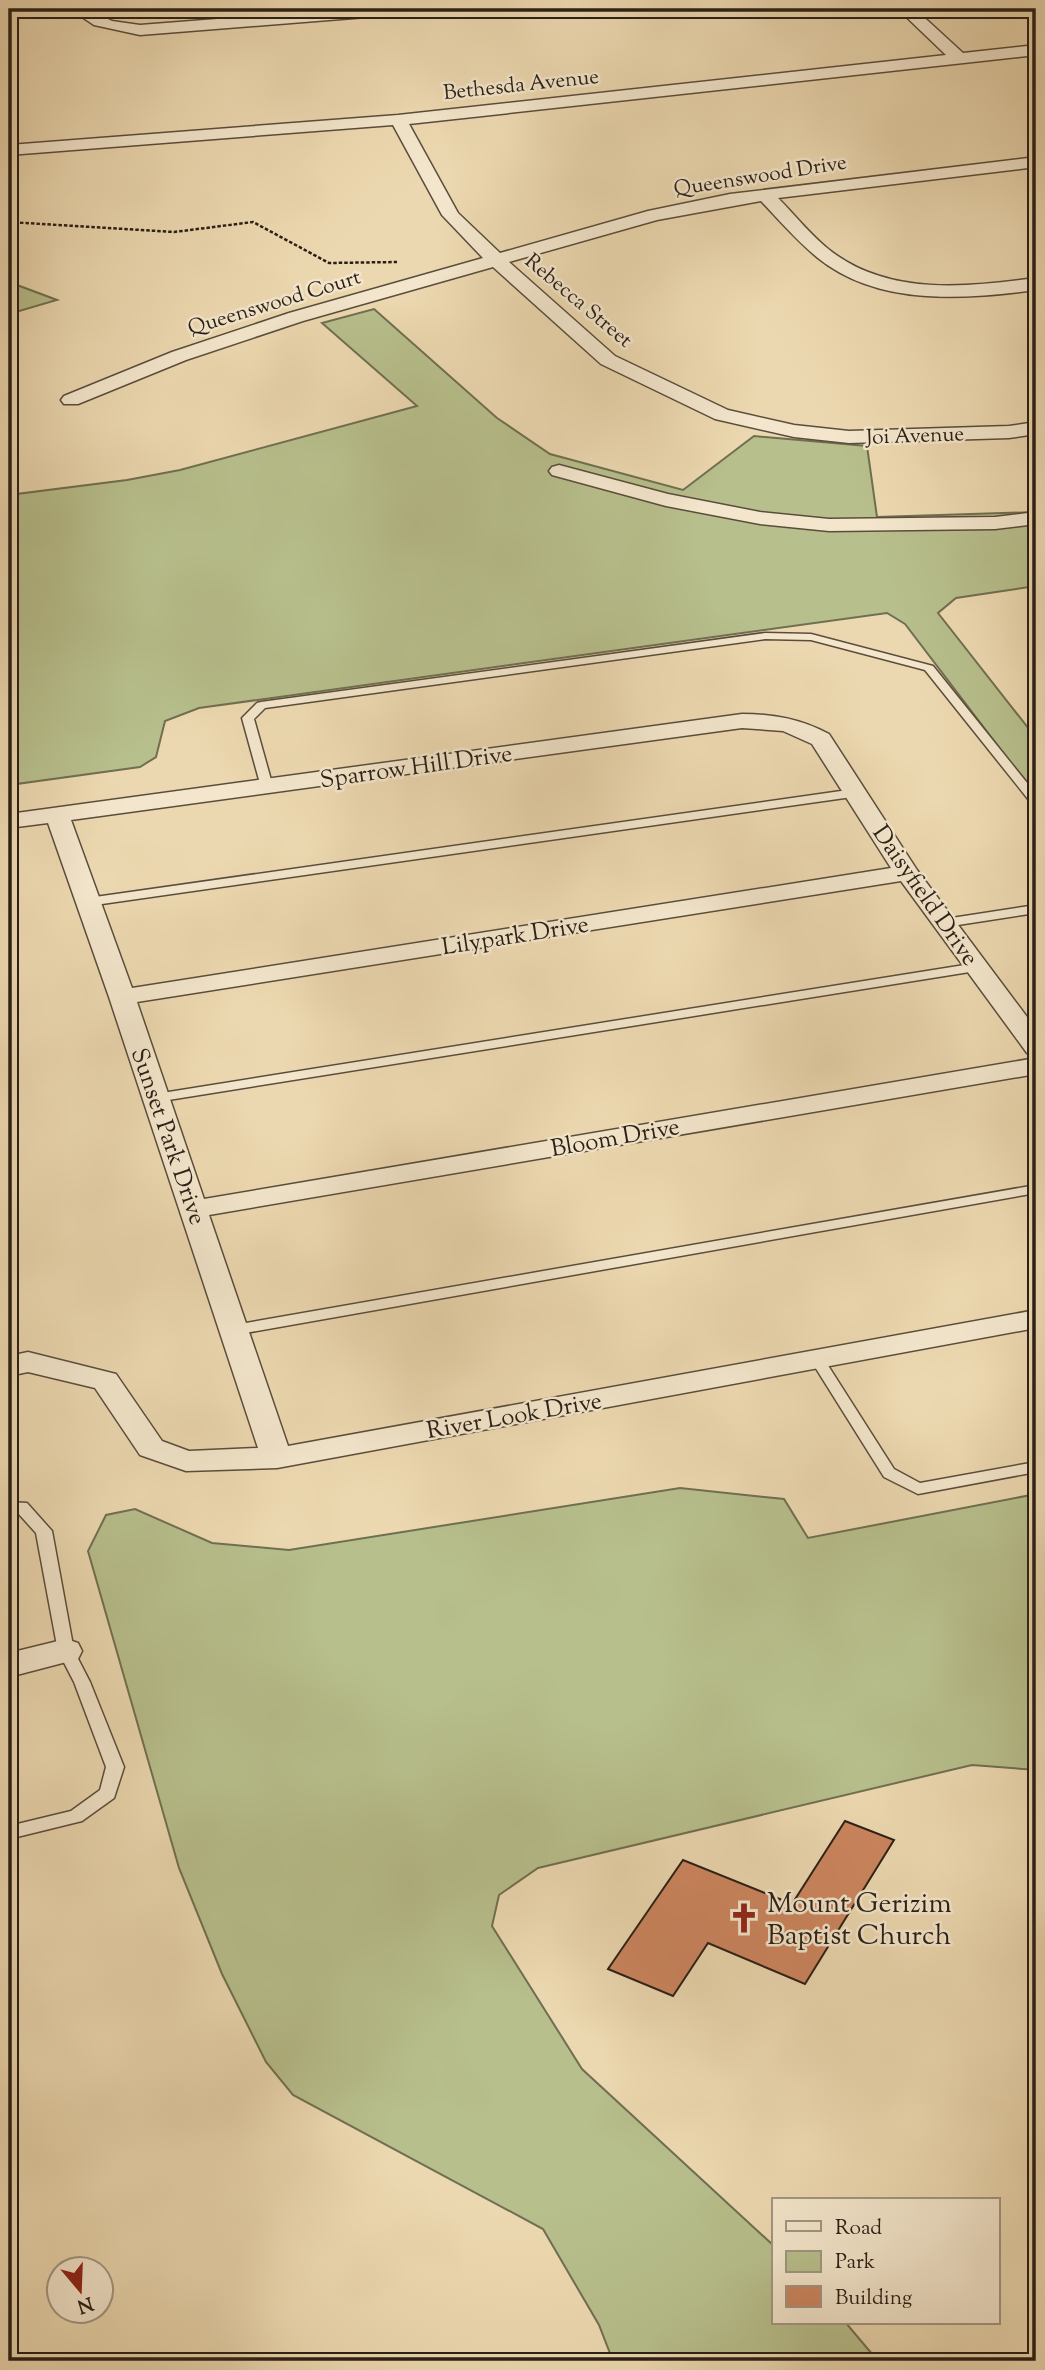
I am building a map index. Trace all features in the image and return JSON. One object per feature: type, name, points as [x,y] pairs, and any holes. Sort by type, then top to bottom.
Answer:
[{"type":"street","points":[[78,9],[89,19],[111,26],[140,30],[404,9]]},
{"type":"street","points":[[906,9],[958,57]]},
{"type":"street","name":"Bethesda Avenue","points":[[9,150],[398,120],[1036,50]]},
{"type":"street","name":"Rebecca Street","points":[[398,120],[451,215],[608,360],[722,415],[794,431]]},
{"type":"street","name":"Queenswood Drive","points":[[496,259],[654,215],[765,195],[1036,162]]},
{"type":"street","points":[[765,195],[827,257],[856,274],[900,287],[954,292],[1036,284]]},
{"type":"street","name":"Queenswood Court","points":[[71,400],[179,356],[296,317],[496,259]]},
{"type":"street","name":"Joi Avenue","points":[[794,431],[849,437],[1009,432],[1036,428]]},
{"type":"street","points":[[559,471],[666,500],[760,518],[829,525],[995,523],[1036,519]]},
{"type":"street","name":"Sparrow Hill Drive","points":[[9,821],[742,721],[772,721],[801,727],[821,739]]},
{"type":"street","name":"Daisyfield Drive","points":[[821,739],[907,873],[1036,1047]]},
{"type":"street","name":"Sunset Park Drive","points":[[57,815],[122,997],[277,1458]]},
{"type":"street","name":"Lilypark Drive","points":[[122,997],[907,873]]},
{"type":"street","name":"Bloom Drive","points":[[194,1209],[1036,1066]]},
{"type":"street","name":"River Look Drive","points":[[18,1364],[105,1381],[151,1447],[186,1461],[277,1458],[1036,1319]]},
{"type":"street","points":[[9,1664],[66,1651]]},
{"type":"lane","points":[[267,787],[248,718],[261,705],[765,636],[811,638],[929,668],[1036,801]]},
{"type":"lane","points":[[88,902],[855,793]]},
{"type":"lane","points":[[945,923],[1036,909]]},
{"type":"lane","points":[[156,1098],[977,967]]},
{"type":"lane","points":[[234,1330],[1036,1189]]},
{"type":"lane","points":[[817,1359],[889,1474],[918,1489],[1036,1467]]},
{"type":"lane","points":[[9,1507],[21,1507],[44,1531],[66,1651],[82,1682],[115,1767],[108,1793],[76,1816],[9,1832]]},
{"type":"path","points":[[9,222],[174,232],[253,222],[329,263],[398,262]]},
{"type":"green space","points":[[9,282],[57,300],[9,314]]},
{"type":"green space","points":[[374,309],[497,418],[550,454],[683,490],[754,436],[867,446],[877,517],[1036,512],[1036,586],[956,598],[938,613],[1036,738],[1036,796],[905,624],[887,613],[199,708],[165,721],[156,757],[140,767],[9,785],[9,495],[127,480],[180,470],[417,406],[322,323]]},
{"type":"green space","points":[[680,1488],[784,1499],[808,1538],[1036,1494],[1036,1770],[972,1765],[538,1868],[499,1895],[492,1926],[582,2069],[772,2244],[772,2324],[847,2324],[878,2361],[613,2361],[599,2325],[543,2229],[293,2095],[266,2062],[222,1974],[179,1868],[88,1551],[106,1515],[135,1509],[212,1543],[289,1550]]},
{"type":"building","name":"Mount Gerizim Baptist Church","points":[[845,1821],[894,1840],[805,1984],[708,1943],[673,1996],[608,1969],[683,1860],[792,1904]]},
{"type":"place","name":"Mount Gerizim Baptist Church","points":[[744,1918]]}]
